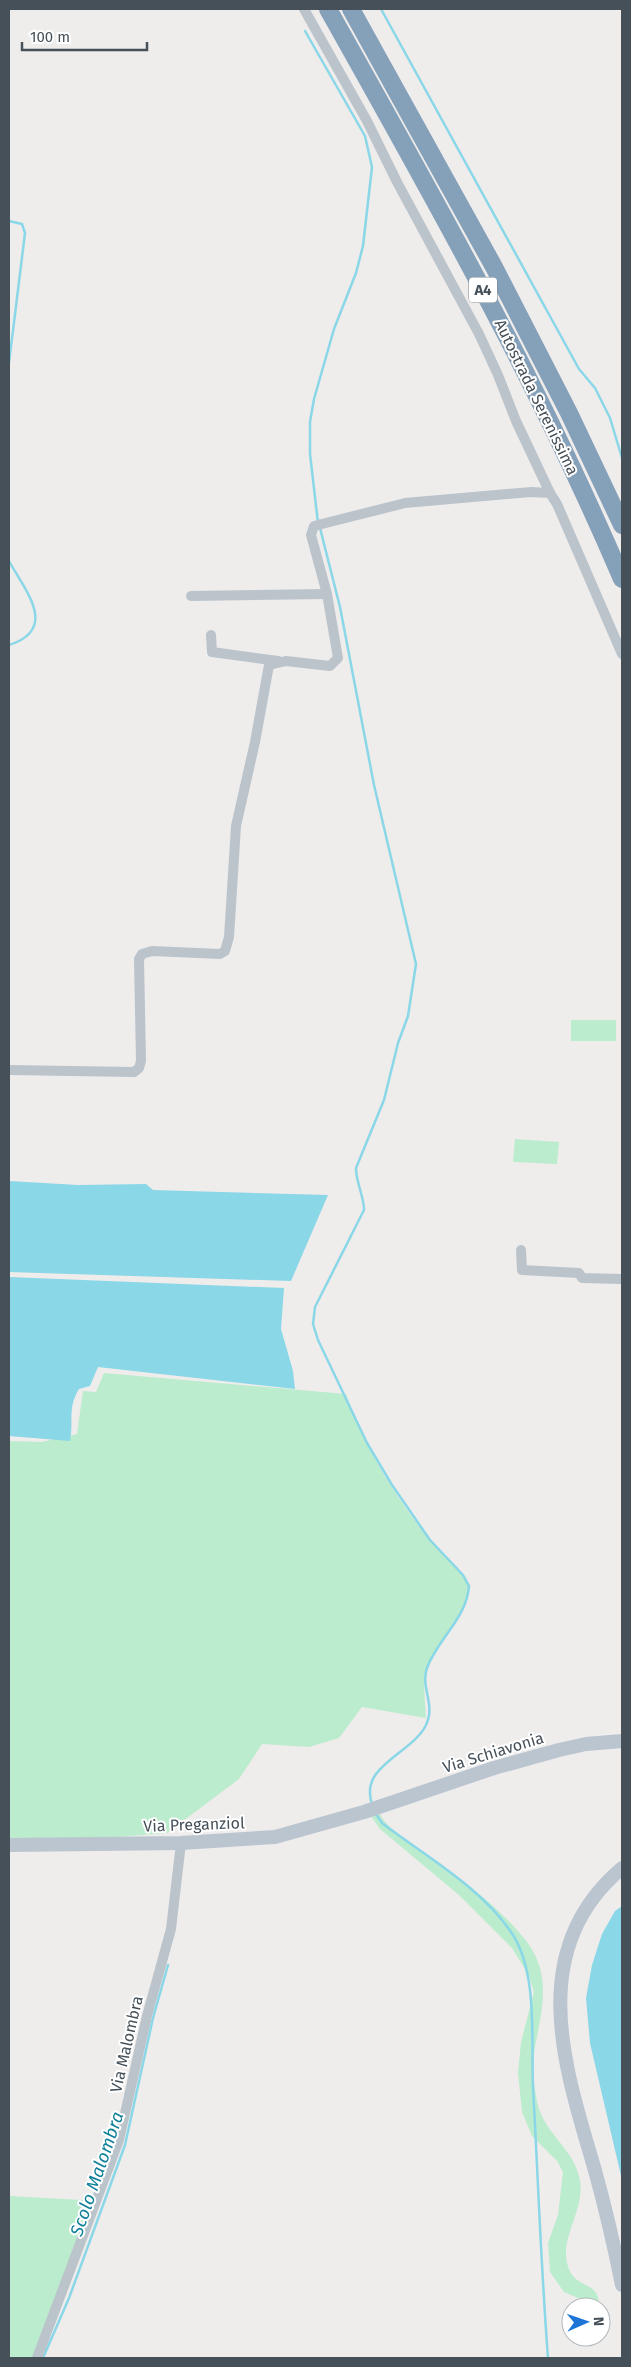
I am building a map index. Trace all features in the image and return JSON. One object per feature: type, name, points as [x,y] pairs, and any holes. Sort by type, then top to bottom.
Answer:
[{"type":"highway","name":"Autostrada Serenissima","points":[[328,9],[441,209],[505,331],[589,501],[622,579]]},
{"type":"highway","name":"Autostrada Serenissima","points":[[351,9],[503,284],[570,413],[622,525]]},
{"type":"street","points":[[304,9],[367,121],[397,182],[479,334],[550,493],[557,504],[622,654]]},
{"type":"street","points":[[211,635],[212,652],[330,666],[338,658],[338,644],[311,535],[312,528],[321,524],[405,503],[531,492],[550,493]]},
{"type":"street","points":[[191,596],[327,594]]},
{"type":"street","points":[[9,1070],[134,1072],[139,1068],[141,1061],[140,959],[142,954],[152,951],[220,954],[225,951],[229,938],[236,826],[255,742],[266,674],[269,664],[278,661]]},
{"type":"street","points":[[521,1250],[522,1270],[578,1273],[582,1278],[622,1279]]},
{"type":"street","name":"Via Schiavonia","points":[[375,1808],[494,1768],[559,1750],[586,1744],[622,1741]]},
{"type":"street","name":"Via Preganziol","points":[[9,1845],[181,1843],[275,1837],[375,1808]]},
{"type":"street","name":"Via Malombra","points":[[37,2358],[119,2140],[147,2016],[171,1930],[181,1843]]},
{"type":"street","points":[[622,1868],[599,1892],[581,1917],[571,1940],[562,1976],[559,2014],[567,2075],[608,2219],[622,2285]]},
{"type":"green space","points":[[571,1020],[616,1020],[616,1041],[571,1041]]},
{"type":"green space","points":[[515,1139],[559,1142],[557,1164],[513,1162]]},
{"type":"green space","points":[[104,1373],[346,1394],[362,1433],[384,1475],[424,1532],[465,1578],[469,1589],[468,1598],[464,1608],[428,1665],[424,1684],[426,1718],[362,1707],[339,1738],[309,1747],[262,1744],[239,1779],[167,1833],[9,1846],[9,1441],[42,1442],[77,1434],[83,1391],[96,1392]]},
{"type":"green space","points":[[380,1814],[398,1834],[475,1890],[518,1931],[535,1955],[540,1967],[543,1993],[533,2059],[536,2096],[544,2121],[572,2159],[580,2181],[579,2204],[566,2247],[569,2269],[577,2280],[592,2289],[598,2297],[576,2297],[564,2292],[550,2272],[548,2243],[558,2215],[563,2172],[557,2161],[532,2136],[522,2112],[518,2073],[521,2042],[534,1992],[529,1976],[512,1948],[459,1895],[380,1829],[371,1816]]},
{"type":"green space","points":[[9,2196],[100,2201],[38,2358],[9,2358]]},
{"type":"water","points":[[9,1181],[78,1185],[146,1184],[153,1190],[328,1195],[291,1281],[9,1272]]},
{"type":"water","points":[[9,1277],[284,1288],[281,1329],[293,1371],[295,1389],[98,1367],[90,1386],[79,1389],[75,1396],[72,1408],[70,1441],[9,1436]]},
{"type":"water","points":[[622,1906],[622,2180],[590,2043],[586,1998],[592,1965],[602,1934],[615,1911]]},
{"type":"waterway","points":[[381,9],[579,369],[595,388],[610,418],[622,458]]},
{"type":"waterway","points":[[305,31],[365,136],[372,167],[363,246],[356,273],[334,329],[314,399],[310,422],[310,454],[318,523]]},
{"type":"waterway","points":[[9,221],[22,224],[25,233],[9,363]]},
{"type":"waterway","points":[[320,528],[340,607],[374,785],[416,964],[408,1016],[398,1043],[384,1100],[356,1168],[364,1210],[315,1307],[313,1324],[318,1340],[367,1443],[392,1485],[430,1540],[463,1575],[469,1586],[463,1608],[427,1668],[425,1683],[429,1711],[425,1727],[418,1737],[379,1770],[373,1780],[370,1791],[372,1804]]},
{"type":"waterway","points":[[9,561],[29,596],[34,608],[35,619],[33,629],[24,638],[9,645]]},
{"type":"waterway","points":[[376,1814],[382,1823],[453,1874],[486,1903],[501,1918],[521,1951],[530,1989],[532,2009],[533,2087],[548,2358]]},
{"type":"waterway","name":"Scolo Malombra","points":[[43,2358],[69,2298],[125,2145],[153,2018],[168,1965]]}]
